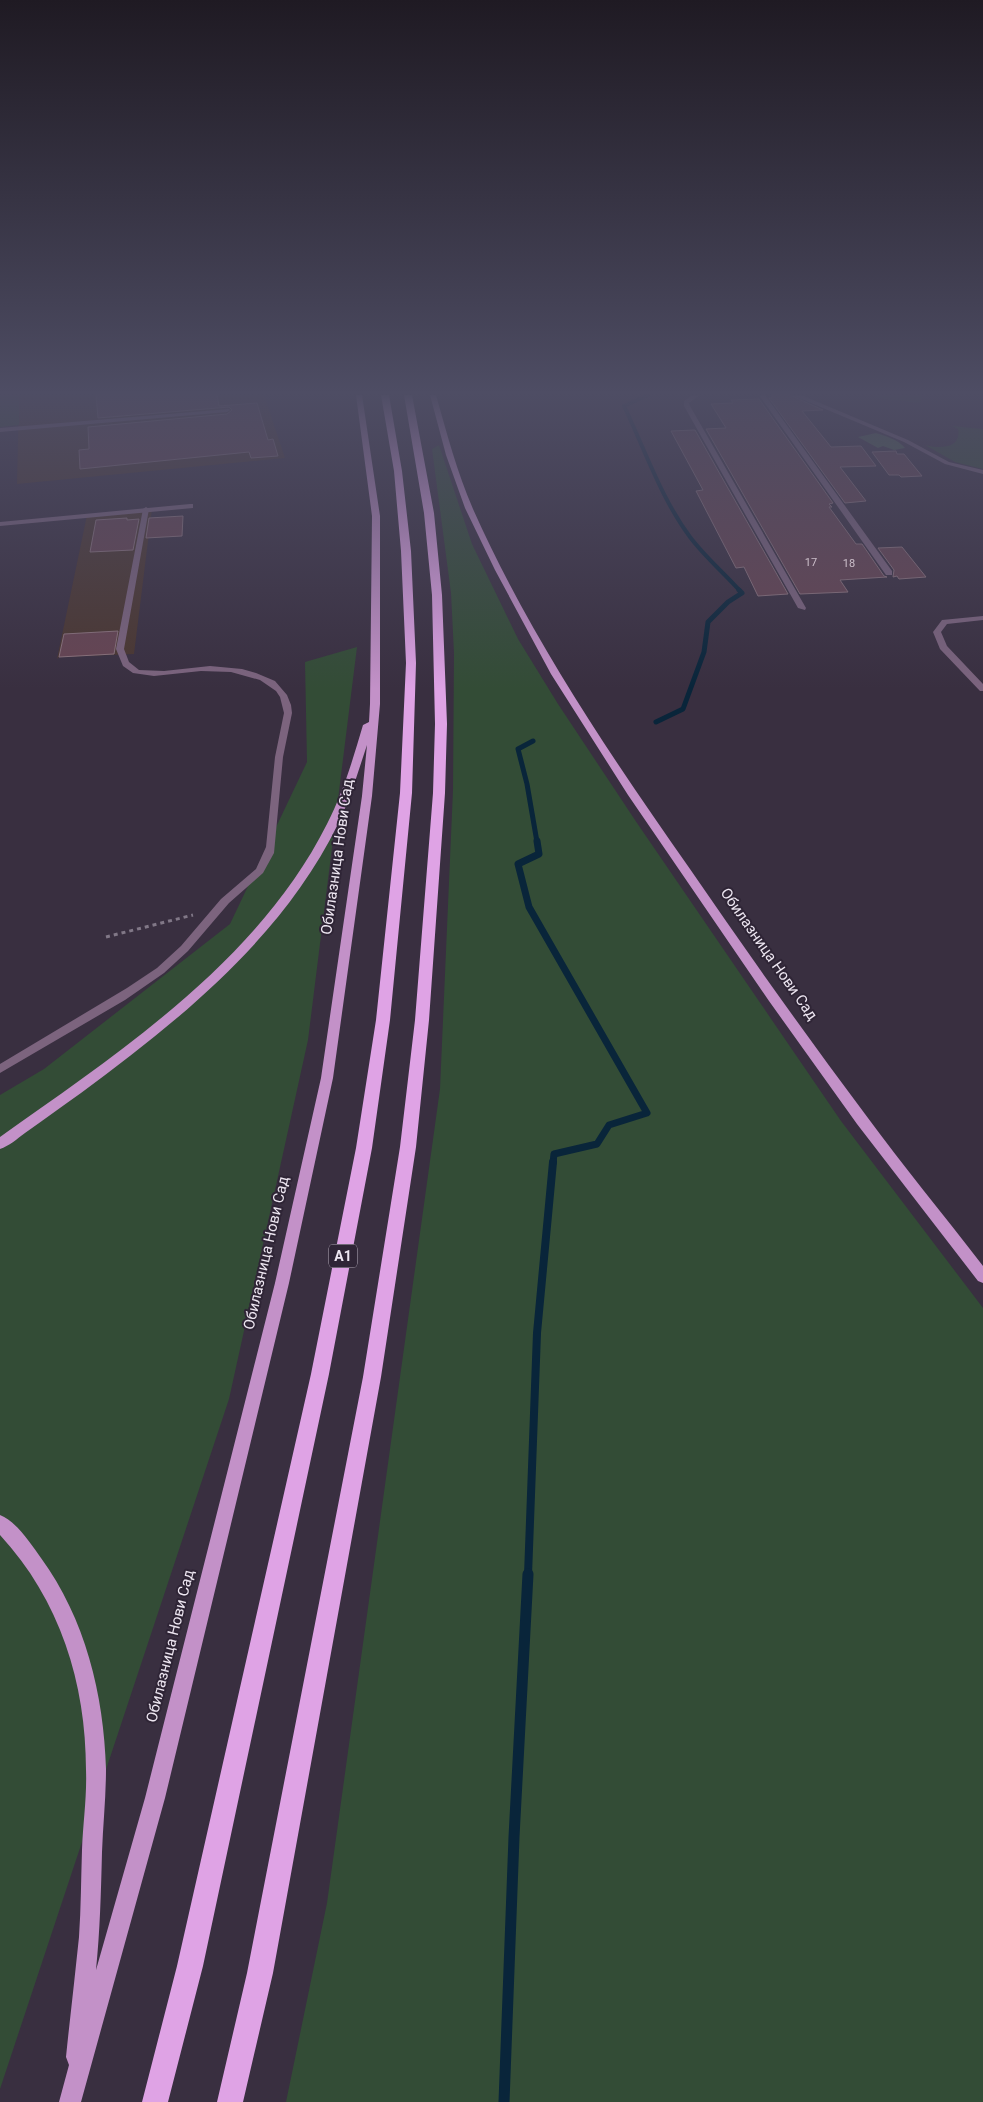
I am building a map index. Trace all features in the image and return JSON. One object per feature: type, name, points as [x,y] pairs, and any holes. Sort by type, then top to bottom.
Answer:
[{"type":"highway","name":"A1","points":[[155,2102],[190,1966],[320,1374],[364,1148],[382,1020],[406,793],[411,663],[406,551],[400,493]]},
{"type":"highway","points":[[230,2102],[260,1973],[372,1377],[408,1146],[422,1020],[439,793],[441,724],[437,595],[425,493]]},
{"type":"main road","name":"Обилазница Нови Сад","points":[[71,2098],[155,1798],[282,1283],[327,1078],[366,805],[375,704],[377,603],[376,516],[373,493]]},
{"type":"main road","name":"Обилазница Нови Сад","points":[[463,493],[499,570],[556,674],[633,795],[773,998],[862,1120],[983,1277]]},
{"type":"main road","points":[[0,1144],[154,1029],[214,977],[265,925],[304,875],[343,803],[375,704]]},
{"type":"main road","points":[[0,1523],[29,1554],[59,1605],[75,1640],[85,1678],[92,1722],[96,1769],[88,1947],[71,2098]]},
{"type":"street","points":[[737,493],[802,608]]},
{"type":"street","points":[[832,493],[889,573]]},
{"type":"street","points":[[0,524],[190,506]]},
{"type":"lane","points":[[0,1069],[148,980],[179,955],[217,908],[234,891],[253,877],[267,860],[272,840],[279,752],[289,708],[286,698],[279,688],[263,679],[241,671],[203,669],[143,673],[131,670],[123,660],[120,649],[146,509]]},
{"type":"lane","points":[[983,618],[945,622],[936,632],[943,647],[983,689]]},
{"type":"path","points":[[106,937],[217,908]]},
{"type":"shaded area","points":[[152,509],[134,654],[59,657],[57,659],[87,515]]},
{"type":"green space","points":[[438,493],[455,493],[472,544],[518,639],[558,704],[637,823],[841,1121],[983,1308],[983,2102],[286,2102],[327,1903],[440,1089],[453,790],[454,653],[451,593]]},
{"type":"green space","points":[[357,647],[308,1040],[229,1399],[0,2089],[0,1095],[44,1069],[230,924],[307,762],[305,662]]},
{"type":"building","points":[[697,493],[731,493],[788,594],[758,596],[744,567],[736,568]]},
{"type":"building","points":[[743,493],[826,493],[833,503],[829,504],[832,507],[829,507],[856,544],[862,544],[884,576],[887,577],[840,580],[848,592],[800,594]]},
{"type":"building","points":[[838,493],[860,493],[866,501],[845,503]]},
{"type":"building","points":[[183,516],[182,536],[146,538],[149,518]]},
{"type":"building","points":[[127,518],[127,520],[139,519],[133,550],[90,552],[96,520]]},
{"type":"building","points":[[902,547],[926,577],[899,579],[897,576],[893,577],[894,570],[878,548]]},
{"type":"building","points":[[118,631],[114,654],[59,657],[64,634]]},
{"type":"waterway","points":[[664,493],[690,537],[740,591]]},
{"type":"waterway","points":[[656,722],[683,709],[704,652],[708,622],[728,602],[742,593],[740,591]]},
{"type":"waterway","points":[[533,741],[518,749],[527,784],[537,842]]},
{"type":"waterway","points":[[537,841],[539,854],[518,864],[529,907],[647,1113],[609,1125],[597,1144],[554,1154],[553,1163]]},
{"type":"waterway","points":[[528,1575],[537,1333],[553,1162]]},
{"type":"waterway","points":[[504,2102],[514,1837],[528,1574]]}]
